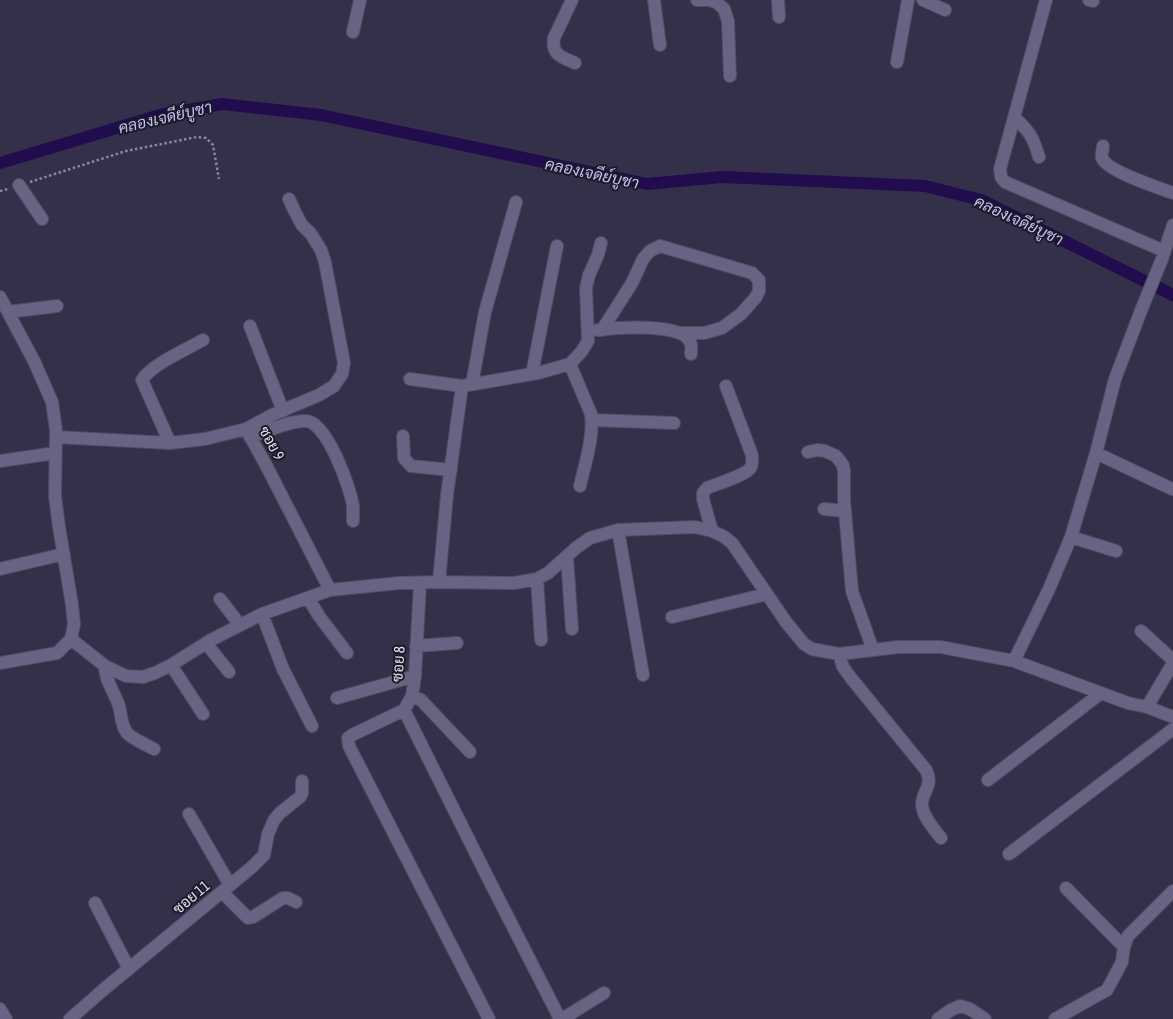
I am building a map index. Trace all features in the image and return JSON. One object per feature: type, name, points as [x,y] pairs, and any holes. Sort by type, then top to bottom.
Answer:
[{"type":"street","points":[[353,32],[360,0]]},
{"type":"street","points":[[572,0],[553,44],[556,53],[576,63]]},
{"type":"street","points":[[654,0],[660,45]]},
{"type":"street","points":[[697,0],[716,2],[724,9],[728,21],[730,76]]},
{"type":"street","points":[[778,0],[779,17]]},
{"type":"street","points":[[897,62],[908,0]]},
{"type":"street","points":[[923,0],[945,10]]},
{"type":"street","points":[[1046,0],[1000,169],[1001,177],[1005,182],[1163,255]]},
{"type":"street","points":[[1014,117],[1028,130],[1039,157]]},
{"type":"street","points":[[1103,146],[1103,160],[1108,165],[1121,173],[1173,193]]},
{"type":"street","points":[[19,185],[42,219]]},
{"type":"street","points":[[248,433],[274,414],[319,395],[334,386],[342,374],[344,363],[321,250],[302,224],[289,199]]},
{"type":"street","points":[[438,582],[451,470],[467,385],[516,202]]},
{"type":"street","points":[[1014,661],[1049,589],[1071,537],[1096,453],[1115,379],[1173,225]]},
{"type":"street","points":[[410,379],[467,385],[532,374],[570,364],[588,341],[586,288],[601,243]]},
{"type":"street","points":[[532,374],[557,246]]},
{"type":"street","points":[[588,331],[602,330],[619,328],[641,327],[680,333],[704,333],[722,328],[742,314],[756,298],[759,291],[759,280],[752,273],[660,246],[650,251],[643,259],[632,283],[602,330]]},
{"type":"street","points":[[0,297],[34,361],[52,402],[56,437],[55,496],[74,624],[71,639],[57,653],[0,663]]},
{"type":"street","points":[[8,312],[57,306]]},
{"type":"street","points":[[250,326],[283,411]]},
{"type":"street","points":[[680,333],[690,342],[691,354]]},
{"type":"street","points":[[170,443],[142,380],[145,375],[157,366],[203,340]]},
{"type":"street","points":[[570,364],[592,420],[592,434],[580,486]]},
{"type":"street","points":[[712,531],[702,494],[707,488],[746,472],[752,466],[752,455],[726,386]]},
{"type":"street","points":[[248,433],[308,420],[316,425],[331,446],[341,466],[353,505],[353,521]]},
{"type":"street","points":[[592,420],[674,423]]},
{"type":"street","name":"ซอย 9","points":[[56,437],[170,443],[248,433],[330,590]]},
{"type":"street","points":[[403,436],[404,458],[410,466],[451,470]]},
{"type":"street","points":[[808,452],[825,451],[836,456],[843,465],[852,591],[873,650]]},
{"type":"street","points":[[0,461],[55,453]]},
{"type":"street","points":[[1096,453],[1172,489]]},
{"type":"street","points":[[824,509],[845,511]]},
{"type":"street","points":[[71,639],[105,666],[126,676],[143,677],[171,665],[206,642],[262,614],[330,590],[399,583],[514,583],[537,579],[548,573],[590,538],[618,530],[695,527],[712,531],[732,542],[786,622],[804,644],[812,649],[839,654],[898,648],[941,647],[1014,661],[1128,703],[1147,707],[1173,720],[1009,854]]},
{"type":"street","points":[[618,530],[643,675]]},
{"type":"street","points":[[1071,537],[1116,551]]},
{"type":"street","points":[[0,569],[64,554]]},
{"type":"street","points":[[567,556],[572,629]]},
{"type":"street","points":[[537,579],[540,640]]},
{"type":"street","name":"ซอย 8","points":[[420,583],[415,676],[412,696],[421,700],[470,752]]},
{"type":"street","points":[[672,617],[767,594]]},
{"type":"street","points":[[308,598],[318,616],[347,653]]},
{"type":"street","points":[[220,599],[240,625]]},
{"type":"street","points":[[262,614],[283,669],[312,726]]},
{"type":"street","points":[[1141,631],[1173,661],[1147,707]]},
{"type":"street","points":[[206,642],[229,672]]},
{"type":"street","points":[[416,646],[456,643]]},
{"type":"street","points":[[839,654],[843,667],[851,678],[926,770],[929,776],[929,783],[922,802],[923,808],[925,815],[941,838]]},
{"type":"street","points":[[171,665],[203,714]]},
{"type":"street","points":[[105,666],[107,682],[118,704],[124,728],[128,734],[154,749]]},
{"type":"street","points":[[337,698],[415,676]]},
{"type":"street","points":[[988,780],[1101,693]]},
{"type":"street","points":[[412,696],[404,710],[348,738],[349,746],[489,1019]]},
{"type":"street","points":[[404,710],[561,1019],[604,992]]},
{"type":"street","name":"ซอย 11","points":[[70,1019],[264,855],[268,834],[274,820],[300,797],[302,781]]},
{"type":"street","points":[[189,814],[226,889],[248,918],[253,917],[283,898],[296,902]]},
{"type":"street","points":[[1066,888],[1124,947]]},
{"type":"street","points":[[1054,1019],[1107,990],[1122,962],[1128,936],[1173,891]]},
{"type":"street","points":[[95,903],[129,969]]},
{"type":"street","points":[[938,1019],[960,1006],[970,1009],[985,1019]]},
{"type":"path","points":[[0,191],[126,151],[197,136],[206,138],[212,145],[219,179]]},
{"type":"waterway","name":"คลองเจดีย์บูชา","points":[[0,163],[160,115],[222,104],[321,115],[647,184],[722,177],[925,186],[981,200],[1173,295]]}]
